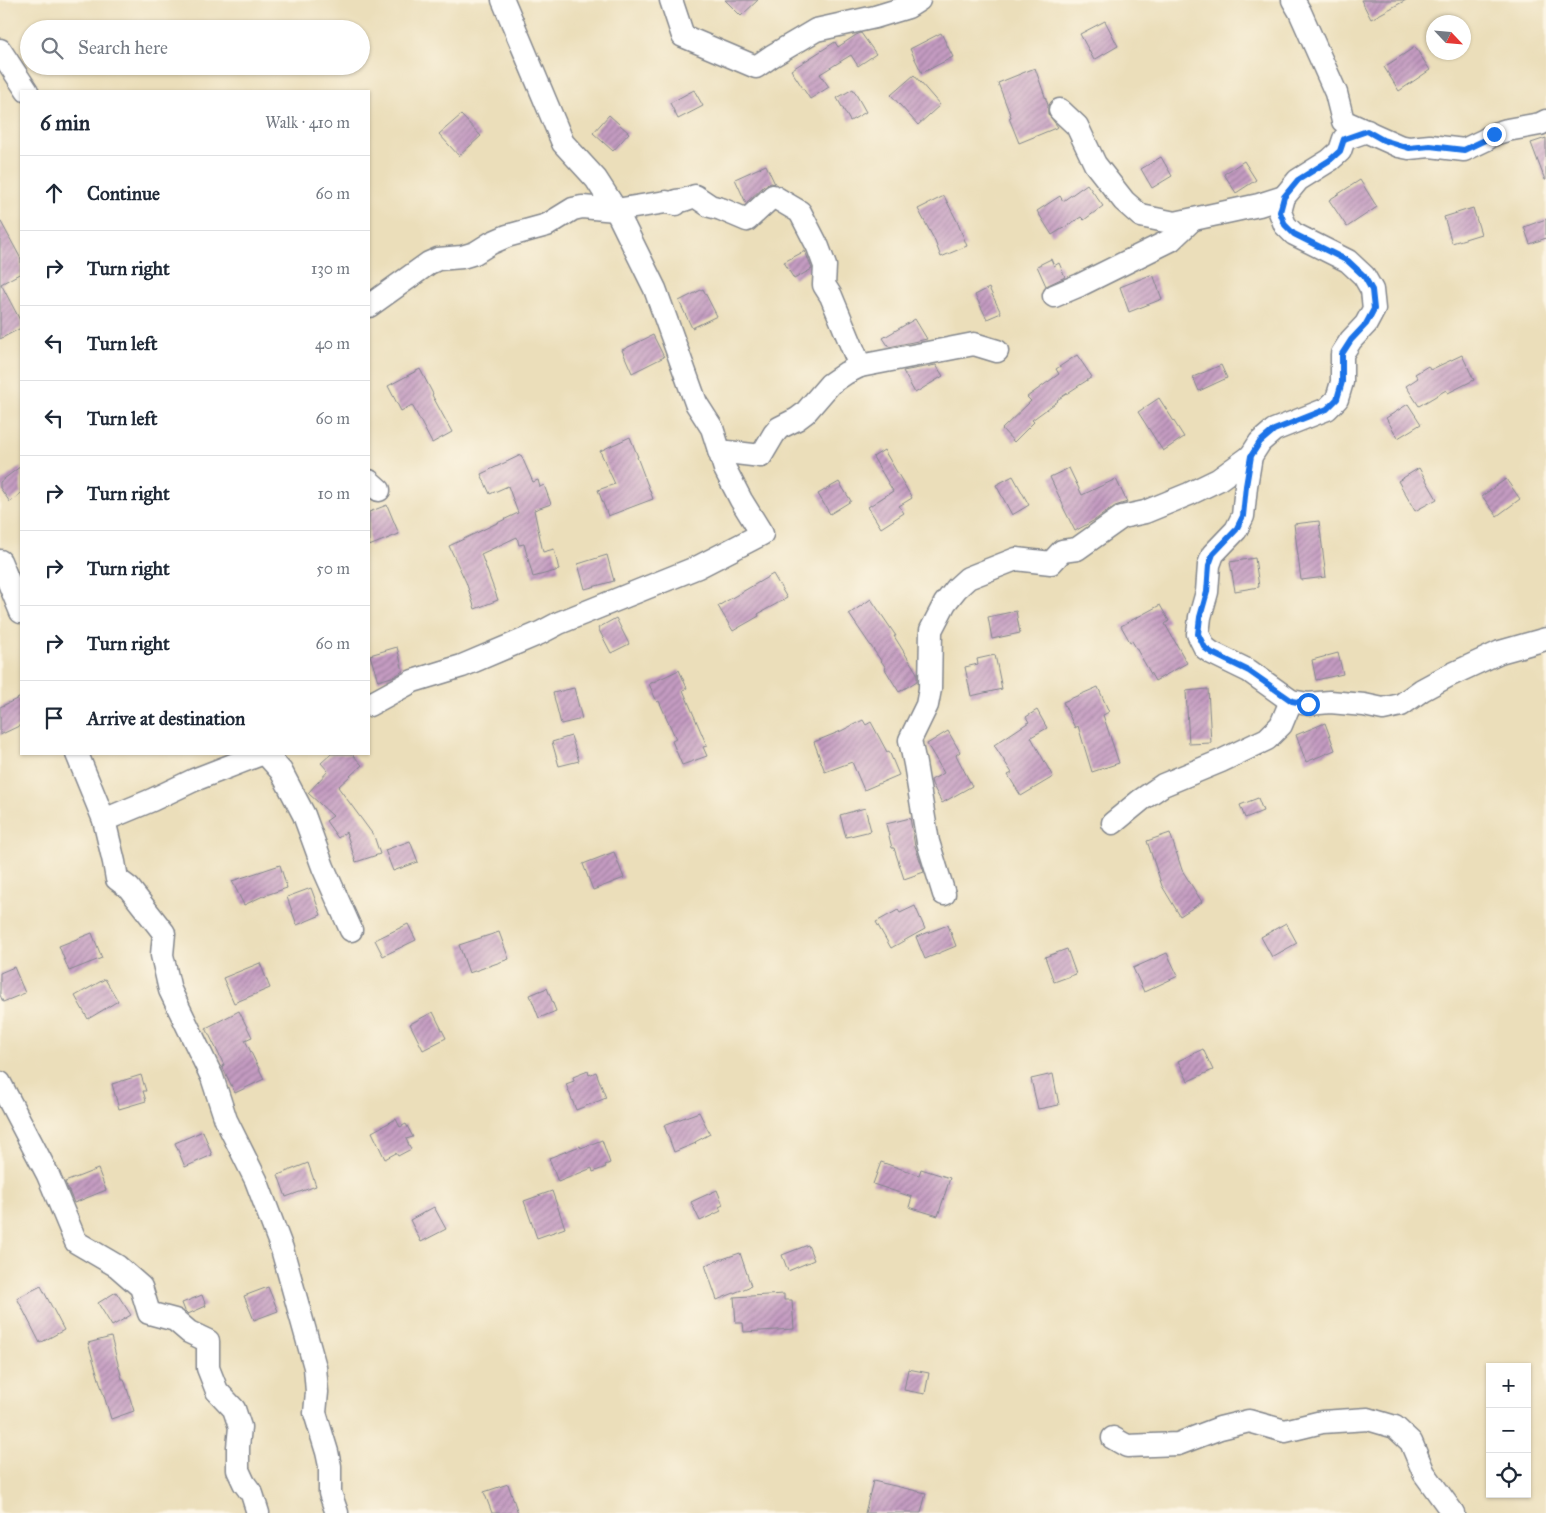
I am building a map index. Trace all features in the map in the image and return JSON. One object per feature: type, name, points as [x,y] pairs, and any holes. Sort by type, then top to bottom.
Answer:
[{"type":"street","points":[[370,704],[413,681],[462,666],[559,623],[698,567],[762,534],[725,469],[712,428],[696,403],[655,289],[616,210],[596,179],[563,144],[503,0]]},
{"type":"street","points":[[671,0],[683,36],[756,67],[816,30],[875,17],[908,7],[919,0]]},
{"type":"street","points":[[1292,0],[1300,12],[1336,93],[1343,121],[1383,140],[1409,148],[1430,146],[1464,150],[1494,134],[1546,121]]},
{"type":"street","points":[[0,50],[25,90]]},
{"type":"street","points":[[1060,110],[1077,126],[1095,164],[1124,201],[1141,216],[1175,223],[1259,205],[1284,197]]},
{"type":"street","points":[[944,894],[928,842],[916,764],[910,740],[927,705],[930,689],[931,630],[945,604],[968,578],[1016,559],[1051,563],[1062,551],[1077,549],[1122,517],[1145,512],[1218,480],[1251,456],[1260,442],[1274,430],[1327,409],[1337,399],[1342,382],[1342,354],[1351,340],[1366,324],[1374,309],[1372,290],[1364,276],[1348,261],[1294,234],[1285,225],[1280,212],[1284,197],[1298,180],[1335,156],[1340,151],[1344,139],[1367,131]]},
{"type":"street","points":[[370,305],[429,262],[438,259],[462,258],[507,236],[547,225],[573,209],[582,207],[616,210],[666,202],[676,204],[676,200],[684,200],[695,196],[710,206],[721,208],[747,220],[773,196],[800,212],[818,247],[825,266],[824,285],[831,296],[860,366]]},
{"type":"street","points":[[1054,296],[1080,286],[1171,240],[1192,220]]},
{"type":"street","points":[[720,451],[761,456],[779,428],[805,413],[830,384],[860,366],[974,344],[998,351]]},
{"type":"street","points":[[1251,456],[1243,516],[1236,530],[1213,554],[1209,565],[1207,592],[1200,617],[1198,634],[1205,648],[1212,653],[1249,671],[1292,701],[1308,704],[1330,702],[1383,709],[1401,705],[1422,690],[1446,677],[1500,652],[1546,639]]},
{"type":"street","points":[[1218,480],[1246,486]]},
{"type":"street","points":[[0,560],[20,610]]},
{"type":"street","points":[[1113,823],[1163,785],[1221,762],[1267,739],[1281,725],[1292,701]]},
{"type":"street","points":[[76,755],[104,820],[116,879],[129,888],[164,933],[162,955],[170,990],[212,1077],[226,1120],[256,1180],[282,1249],[315,1367],[317,1392],[315,1413],[330,1466],[330,1493],[336,1513]]},
{"type":"street","points":[[104,820],[194,780],[258,755]]},
{"type":"street","points":[[267,755],[281,771],[304,815],[323,866],[351,930]]},
{"type":"street","points":[[0,1083],[48,1175],[76,1242],[117,1266],[142,1287],[149,1313],[175,1320],[190,1332],[208,1341],[208,1368],[217,1391],[234,1409],[240,1427],[238,1470],[252,1494],[258,1513]]},
{"type":"street","points":[[1113,1438],[1127,1446],[1178,1444],[1220,1428],[1248,1421],[1285,1431],[1322,1422],[1368,1419],[1395,1427],[1411,1442],[1424,1473],[1453,1513]]},
{"type":"building","points":[[725,0],[758,0],[741,16]]},
{"type":"building","points":[[1361,0],[1406,0],[1371,19]]},
{"type":"building","points":[[1105,21],[1118,46],[1094,60],[1080,34]]},
{"type":"building","points":[[861,33],[876,54],[858,66],[851,55],[820,74],[829,87],[810,99],[791,70],[835,42],[838,47]]},
{"type":"building","points":[[941,33],[953,57],[922,73],[910,49]]},
{"type":"building","points":[[1415,47],[1430,70],[1399,91],[1384,67]]},
{"type":"building","points":[[1035,68],[1048,105],[1048,114],[1058,127],[1019,143],[998,83]]},
{"type":"building","points":[[914,75],[940,105],[918,125],[891,95]]},
{"type":"building","points":[[853,89],[866,112],[850,121],[837,98]]},
{"type":"building","points":[[694,90],[703,106],[678,119],[670,103]]},
{"type":"building","points":[[461,115],[481,136],[459,156],[439,134]]},
{"type":"building","points":[[609,115],[629,133],[613,151],[593,133]]},
{"type":"building","points":[[1546,138],[1546,180],[1545,180],[1531,143]]},
{"type":"building","points":[[1161,157],[1172,176],[1152,188],[1141,169]]},
{"type":"building","points":[[1244,161],[1256,180],[1236,193],[1224,174]]},
{"type":"building","points":[[766,165],[775,184],[771,183],[764,186],[746,203],[735,179]]},
{"type":"building","points":[[1360,180],[1377,207],[1347,227],[1329,200]]},
{"type":"building","points":[[1087,184],[1103,206],[1084,220],[1081,217],[1052,235],[1037,211],[1060,196],[1063,201]]},
{"type":"building","points":[[944,196],[967,246],[941,257],[918,209]]},
{"type":"building","points":[[1473,208],[1481,234],[1452,243],[1444,217]]},
{"type":"building","points":[[1546,219],[1546,238],[1530,244],[1524,227]]},
{"type":"building","points":[[0,220],[20,257],[20,274],[1,284],[20,320],[20,329],[0,339]]},
{"type":"building","points":[[805,251],[812,269],[794,279],[784,262]]},
{"type":"building","points":[[1051,259],[1054,266],[1059,263],[1065,277],[1046,286],[1037,266]]},
{"type":"building","points":[[1153,274],[1162,299],[1129,312],[1120,287]]},
{"type":"building","points":[[989,288],[1001,313],[987,319],[975,295]]},
{"type":"building","points":[[703,289],[717,316],[692,328],[679,301]]},
{"type":"building","points":[[915,319],[927,339],[889,347],[883,338]]},
{"type":"building","points":[[653,335],[664,357],[632,373],[622,350]]},
{"type":"building","points":[[1077,355],[1092,377],[1057,400],[1032,420],[1034,422],[1014,442],[1002,429],[1031,401],[1027,397],[1059,374],[1056,369]]},
{"type":"building","points":[[1462,355],[1474,380],[1448,393],[1446,390],[1419,406],[1406,386],[1418,378],[1415,374],[1428,366],[1430,370]]},
{"type":"building","points":[[936,365],[943,376],[915,393],[903,371]]},
{"type":"building","points":[[1221,365],[1227,378],[1199,391],[1193,377]]},
{"type":"building","points":[[420,369],[452,432],[432,443],[412,405],[401,411],[388,386]]},
{"type":"building","points":[[1159,398],[1184,437],[1163,451],[1138,412]]},
{"type":"building","points":[[1408,404],[1421,424],[1398,438],[1386,418]]},
{"type":"building","points":[[630,437],[653,499],[608,516],[598,490],[615,484],[600,451]]},
{"type":"building","points":[[884,450],[912,498],[899,506],[904,513],[881,528],[868,507],[893,491],[873,457]]},
{"type":"building","points":[[521,455],[533,482],[538,480],[540,487],[544,485],[551,504],[534,510],[543,552],[554,549],[559,570],[533,577],[524,544],[519,545],[517,537],[481,554],[498,600],[475,609],[466,582],[449,546],[518,513],[508,486],[490,494],[481,474]]},
{"type":"building","points":[[20,467],[20,494],[10,502],[0,488],[0,482]]},
{"type":"building","points":[[1069,468],[1082,495],[1116,479],[1127,502],[1115,506],[1075,531],[1050,477]]},
{"type":"building","points":[[1419,468],[1437,499],[1415,511],[1398,481]]},
{"type":"building","points":[[1013,476],[1029,505],[1012,515],[996,485]]},
{"type":"building","points":[[1506,479],[1520,499],[1497,516],[1482,496]]},
{"type":"building","points":[[839,482],[851,501],[830,514],[818,494]]},
{"type":"building","points":[[387,505],[399,534],[370,546],[370,512]]},
{"type":"building","points":[[1319,521],[1326,577],[1301,580],[1294,524]]},
{"type":"building","points":[[607,555],[614,581],[585,589],[578,564]]},
{"type":"building","points":[[1255,558],[1259,587],[1235,591],[1230,562]]},
{"type":"building","points":[[773,574],[787,598],[733,631],[718,606]]},
{"type":"building","points":[[871,599],[896,636],[894,636],[917,673],[917,681],[899,692],[886,668],[849,614]]},
{"type":"building","points":[[1160,605],[1169,621],[1165,624],[1187,663],[1155,681],[1121,626]]},
{"type":"building","points":[[1016,611],[1020,633],[992,639],[988,617]]},
{"type":"building","points":[[616,618],[629,644],[611,653],[598,628]]},
{"type":"building","points":[[397,647],[403,671],[395,676],[378,681],[370,655]]},
{"type":"building","points":[[1338,653],[1343,674],[1316,680],[1312,660]]},
{"type":"building","points":[[995,655],[1002,689],[971,696],[965,667],[978,664],[977,659]]},
{"type":"building","points":[[679,670],[687,688],[683,690],[707,746],[703,747],[707,756],[682,765],[672,741],[676,739],[649,684]]},
{"type":"building","points":[[1098,687],[1109,712],[1103,715],[1119,763],[1092,772],[1078,726],[1075,728],[1063,702]]},
{"type":"building","points":[[574,688],[582,719],[561,724],[553,693]]},
{"type":"building","points":[[1208,689],[1211,743],[1189,744],[1186,691]]},
{"type":"building","points":[[20,697],[20,725],[0,735],[0,707]]},
{"type":"building","points":[[1037,710],[1047,728],[1031,737],[1053,777],[1021,796],[1008,775],[1012,773],[994,745],[1029,722],[1026,717]]},
{"type":"building","points":[[863,720],[866,725],[871,722],[887,752],[889,751],[899,775],[864,790],[852,762],[825,772],[814,742]]},
{"type":"building","points":[[1325,723],[1335,750],[1306,762],[1296,735]]},
{"type":"building","points":[[948,731],[960,752],[956,755],[972,786],[942,803],[931,780],[944,773],[927,744]]},
{"type":"building","points":[[571,736],[579,761],[559,766],[552,742]]},
{"type":"building","points":[[330,755],[353,755],[362,765],[338,787],[374,836],[380,854],[356,862],[346,832],[338,838],[326,821],[333,816],[308,793],[328,771],[321,763]]},
{"type":"building","points":[[1258,798],[1263,811],[1245,818],[1240,805]]},
{"type":"building","points":[[865,808],[871,831],[846,837],[840,815]]},
{"type":"building","points":[[910,818],[915,846],[924,872],[904,879],[894,848],[892,848],[886,824]]},
{"type":"building","points":[[1170,833],[1182,870],[1202,902],[1180,916],[1162,886],[1147,841]]},
{"type":"building","points":[[410,841],[418,862],[393,871],[385,850]]},
{"type":"building","points":[[614,852],[624,878],[593,890],[583,864]]},
{"type":"building","points":[[280,865],[287,888],[244,905],[232,881]]},
{"type":"building","points":[[311,888],[321,915],[297,925],[287,897]]},
{"type":"building","points":[[915,906],[925,929],[891,948],[876,922],[898,910],[900,913]]},
{"type":"building","points":[[1286,923],[1297,943],[1272,957],[1261,937]]},
{"type":"building","points":[[408,924],[416,940],[383,956],[375,940]]},
{"type":"building","points":[[948,925],[956,946],[925,959],[916,937]]},
{"type":"building","points":[[499,932],[509,959],[469,973],[459,945]]},
{"type":"building","points":[[92,933],[102,958],[69,971],[59,946]]},
{"type":"building","points":[[1067,949],[1076,974],[1054,982],[1045,957]]},
{"type":"building","points":[[1167,953],[1178,976],[1144,992],[1133,968]]},
{"type":"building","points":[[260,963],[270,988],[234,1003],[223,978]]},
{"type":"building","points":[[14,967],[25,993],[3,1002],[0,995],[0,973]]},
{"type":"building","points":[[105,979],[118,1001],[88,1019],[75,996]]},
{"type":"building","points":[[547,988],[556,1011],[539,1018],[530,995]]},
{"type":"building","points":[[239,1011],[252,1037],[245,1040],[264,1079],[235,1093],[206,1028]]},
{"type":"building","points":[[433,1012],[446,1038],[423,1050],[410,1024]]},
{"type":"building","points":[[1203,1049],[1213,1070],[1188,1081],[1178,1061]]},
{"type":"building","points":[[588,1071],[589,1075],[596,1072],[606,1098],[576,1110],[566,1084],[574,1081],[573,1077]]},
{"type":"building","points":[[1053,1074],[1059,1105],[1038,1109],[1031,1079]]},
{"type":"building","points":[[141,1075],[146,1091],[143,1091],[146,1101],[119,1109],[112,1084]]},
{"type":"building","points":[[699,1112],[710,1134],[696,1143],[674,1152],[664,1125]]},
{"type":"building","points":[[396,1119],[400,1127],[406,1124],[413,1137],[406,1139],[411,1149],[398,1156],[396,1153],[385,1159],[372,1132]]},
{"type":"building","points":[[203,1131],[212,1155],[185,1167],[175,1143]]},
{"type":"building","points":[[602,1140],[610,1163],[605,1165],[606,1167],[593,1172],[592,1168],[558,1182],[549,1158]]},
{"type":"building","points":[[881,1162],[919,1175],[921,1169],[950,1178],[938,1216],[909,1207],[912,1197],[873,1184]]},
{"type":"building","points":[[308,1163],[316,1186],[286,1197],[278,1175]]},
{"type":"building","points":[[98,1169],[106,1190],[74,1203],[65,1182]]},
{"type":"building","points":[[717,1190],[723,1205],[719,1207],[721,1211],[700,1221],[691,1202]]},
{"type":"building","points":[[552,1191],[565,1228],[537,1238],[524,1201]]},
{"type":"building","points":[[434,1207],[446,1229],[421,1242],[410,1220]]},
{"type":"building","points":[[808,1245],[814,1260],[788,1271],[782,1255]]},
{"type":"building","points":[[740,1253],[751,1286],[717,1300],[705,1265]]},
{"type":"building","points":[[41,1286],[64,1330],[40,1343],[17,1298]]},
{"type":"building","points":[[268,1287],[278,1311],[254,1320],[244,1296]]},
{"type":"building","points":[[116,1292],[131,1315],[112,1326],[98,1303]]},
{"type":"building","points":[[784,1294],[784,1300],[792,1300],[794,1329],[744,1332],[743,1323],[736,1323],[734,1297]]},
{"type":"building","points":[[202,1295],[206,1306],[188,1314],[182,1303]]},
{"type":"building","points":[[111,1337],[122,1379],[124,1379],[134,1411],[111,1419],[88,1343]]},
{"type":"building","points":[[908,1369],[929,1373],[925,1394],[904,1390]]},
{"type":"building","points":[[873,1481],[926,1493],[921,1513],[865,1513]]},
{"type":"building","points":[[508,1484],[518,1513],[492,1513],[484,1492]]},
{"type":"route","points":[[1308,704],[1292,701],[1249,671],[1212,653],[1205,648],[1198,634],[1200,617],[1207,592],[1209,565],[1213,554],[1236,530],[1243,516],[1251,456],[1260,442],[1274,430],[1327,409],[1337,399],[1342,382],[1342,354],[1351,340],[1366,324],[1374,309],[1372,290],[1364,276],[1348,261],[1294,234],[1285,225],[1280,212],[1284,197],[1298,180],[1330,160],[1340,151],[1344,139],[1367,131],[1383,140],[1409,148],[1430,146],[1464,150],[1494,134]]}]
